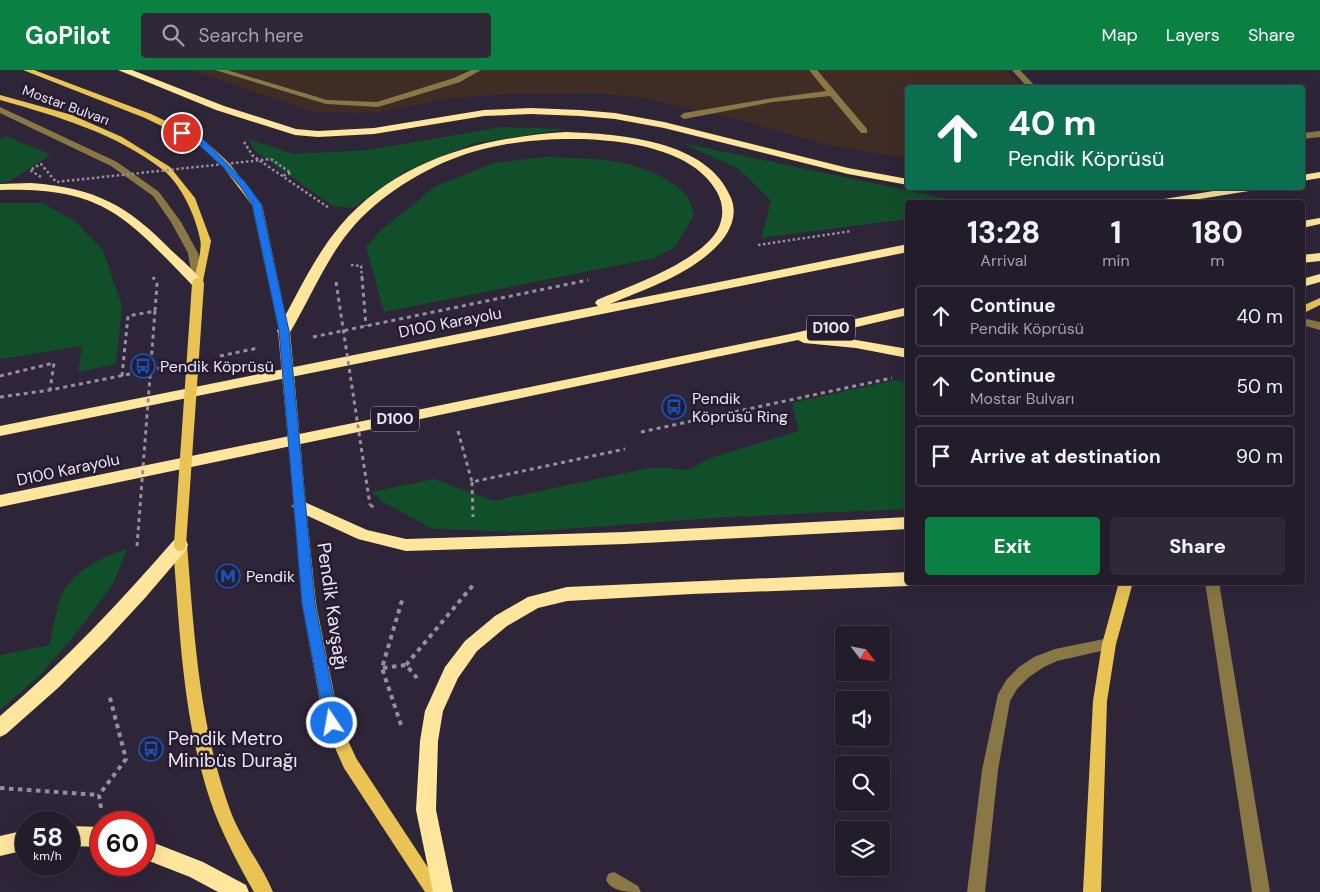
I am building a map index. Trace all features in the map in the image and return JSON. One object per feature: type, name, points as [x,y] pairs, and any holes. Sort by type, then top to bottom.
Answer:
[{"type":"highway","points":[[123,70],[220,108],[295,132],[318,134],[374,130],[484,114],[531,111],[615,116],[664,125],[848,172],[905,182]]},
{"type":"highway","points":[[284,331],[323,260],[336,240],[356,216],[413,174],[436,162],[485,146],[523,138],[586,135],[641,142],[691,160],[705,169],[716,181],[725,197],[728,216],[724,230],[711,246],[690,262],[663,276],[572,316]]},
{"type":"highway","points":[[1305,171],[1320,170]]},
{"type":"highway","points":[[1305,178],[1320,175]]},
{"type":"highway","points":[[0,187],[32,186],[55,188],[84,195],[122,212],[157,242],[198,284]]},
{"type":"highway","points":[[1176,200],[1237,190]]},
{"type":"highway","points":[[1305,224],[1320,221]]},
{"type":"highway","name":"D100 Karayolu","points":[[0,431],[905,249]]},
{"type":"highway","points":[[1305,259],[1320,257]]},
{"type":"highway","points":[[1305,283],[1320,278]]},
{"type":"highway","name":"D100","points":[[790,338],[905,313]]},
{"type":"highway","points":[[790,338],[856,344],[905,353]]},
{"type":"highway","name":"D100 Karayolu","points":[[0,501],[790,338]]},
{"type":"highway","points":[[0,422],[101,410]]},
{"type":"highway","points":[[300,506],[352,532],[382,542],[406,545],[625,538],[905,523]]},
{"type":"highway","points":[[0,728],[73,664],[136,598],[180,545]]},
{"type":"highway","points":[[444,892],[426,810],[429,741],[434,711],[451,673],[471,646],[501,621],[534,602],[567,594],[905,579]]},
{"type":"highway","points":[[0,846],[15,843]]},
{"type":"highway","points":[[155,853],[196,869],[239,892]]},
{"type":"main road","name":"Mostar Bulvarı","points":[[27,70],[44,73],[148,116],[200,141],[226,165],[244,185],[257,204],[284,331]]},
{"type":"main road","name":"Mostar Bulvarı","points":[[0,97],[69,118],[110,135],[167,169],[190,198],[206,240],[198,284]]},
{"type":"main road","points":[[198,284],[180,545],[192,683],[199,734],[212,783],[228,827],[248,869],[264,892]]},
{"type":"main road","points":[[1305,309],[1320,301]]},
{"type":"main road","points":[[284,331],[300,506]]},
{"type":"main road","name":"Pendik Kavşağı","points":[[300,506],[308,604],[332,723],[350,763],[435,892]]},
{"type":"main road","points":[[1092,892],[1100,701],[1109,644],[1125,585]]},
{"type":"street","points":[[219,70],[326,102],[378,105],[457,80],[477,70]]},
{"type":"street","points":[[453,70],[457,80]]},
{"type":"street","points":[[813,70],[864,131]]},
{"type":"street","points":[[1016,70],[1030,85]]},
{"type":"street","points":[[684,116],[773,100],[832,93]]},
{"type":"street","points":[[0,110],[114,164],[156,194],[176,222],[193,253],[198,284]]},
{"type":"street","points":[[1305,136],[1320,134]]},
{"type":"street","points":[[1305,323],[1319,325]]},
{"type":"street","points":[[1212,585],[1261,892]]},
{"type":"street","points":[[976,892],[990,770],[1003,699],[1012,684],[1024,672],[1039,662],[1055,655],[1109,644]]},
{"type":"street","points":[[614,880],[632,892]]},
{"type":"path","points":[[241,137],[253,156],[330,208]]},
{"type":"path","points":[[40,177],[30,170],[41,164],[56,182],[271,159],[291,173],[282,176]]},
{"type":"path","points":[[758,245],[861,230]]},
{"type":"path","points":[[360,266],[366,326]]},
{"type":"path","points":[[137,546],[157,284],[152,276]]},
{"type":"path","points":[[307,338],[588,280]]},
{"type":"path","points":[[336,282],[370,506]]},
{"type":"path","points":[[122,376],[128,316],[155,311]]},
{"type":"path","points":[[220,356],[258,348]]},
{"type":"path","points":[[0,376],[54,362],[50,390]]},
{"type":"path","points":[[0,397],[50,390],[171,366]]},
{"type":"path","points":[[641,432],[895,377]]},
{"type":"path","points":[[452,408],[472,482],[473,524]]},
{"type":"path","points":[[472,482],[625,449]]},
{"type":"path","points":[[382,668],[406,665],[474,584]]},
{"type":"path","points":[[401,727],[382,668],[404,597]]},
{"type":"path","points":[[406,665],[417,678],[422,673]]},
{"type":"path","points":[[0,788],[99,795],[126,759],[110,694]]},
{"type":"shaded area","points":[[190,70],[1005,70],[1020,85],[905,85],[905,158],[828,145],[740,120],[644,98],[607,94],[506,94],[447,99],[374,113],[314,112]]},
{"type":"green space","points":[[501,127],[567,129],[475,143],[406,171],[353,208],[333,206],[256,152],[248,139],[293,154],[368,150]]},
{"type":"green space","points":[[6,136],[51,155],[8,182],[0,183],[0,140]]},
{"type":"green space","points":[[682,143],[953,200],[905,200],[905,219],[761,238],[771,201],[739,169]]},
{"type":"green space","points":[[544,157],[619,162],[654,173],[670,182],[687,196],[694,215],[675,247],[655,258],[384,312],[366,247],[380,231],[436,186],[494,163]]},
{"type":"green space","points":[[0,203],[42,203],[75,221],[103,250],[122,306],[116,364],[78,372],[82,346],[0,359]]},
{"type":"green space","points":[[896,380],[905,382],[905,509],[728,517],[525,532],[433,529],[383,502],[372,492],[434,479],[493,501],[654,467],[688,470],[710,458],[799,431],[792,403]]},
{"type":"green space","points":[[127,549],[114,582],[79,630],[41,674],[0,710],[0,655],[49,645],[60,599],[71,581],[97,561]]},
{"type":"place","name":"Pendik Köprüsü","points":[[143,366]]},
{"type":"place","name":"Pendi̇k Köprüsü Ri̇ng","points":[[674,407]]},
{"type":"place","name":"Pendik","points":[[228,576]]},
{"type":"place","name":"Pendik Metro Minibüs Durağı","points":[[151,749]]},
{"type":"route","points":[[182,133],[200,141],[226,165],[244,185],[257,204],[284,331],[308,604],[332,723]]}]
